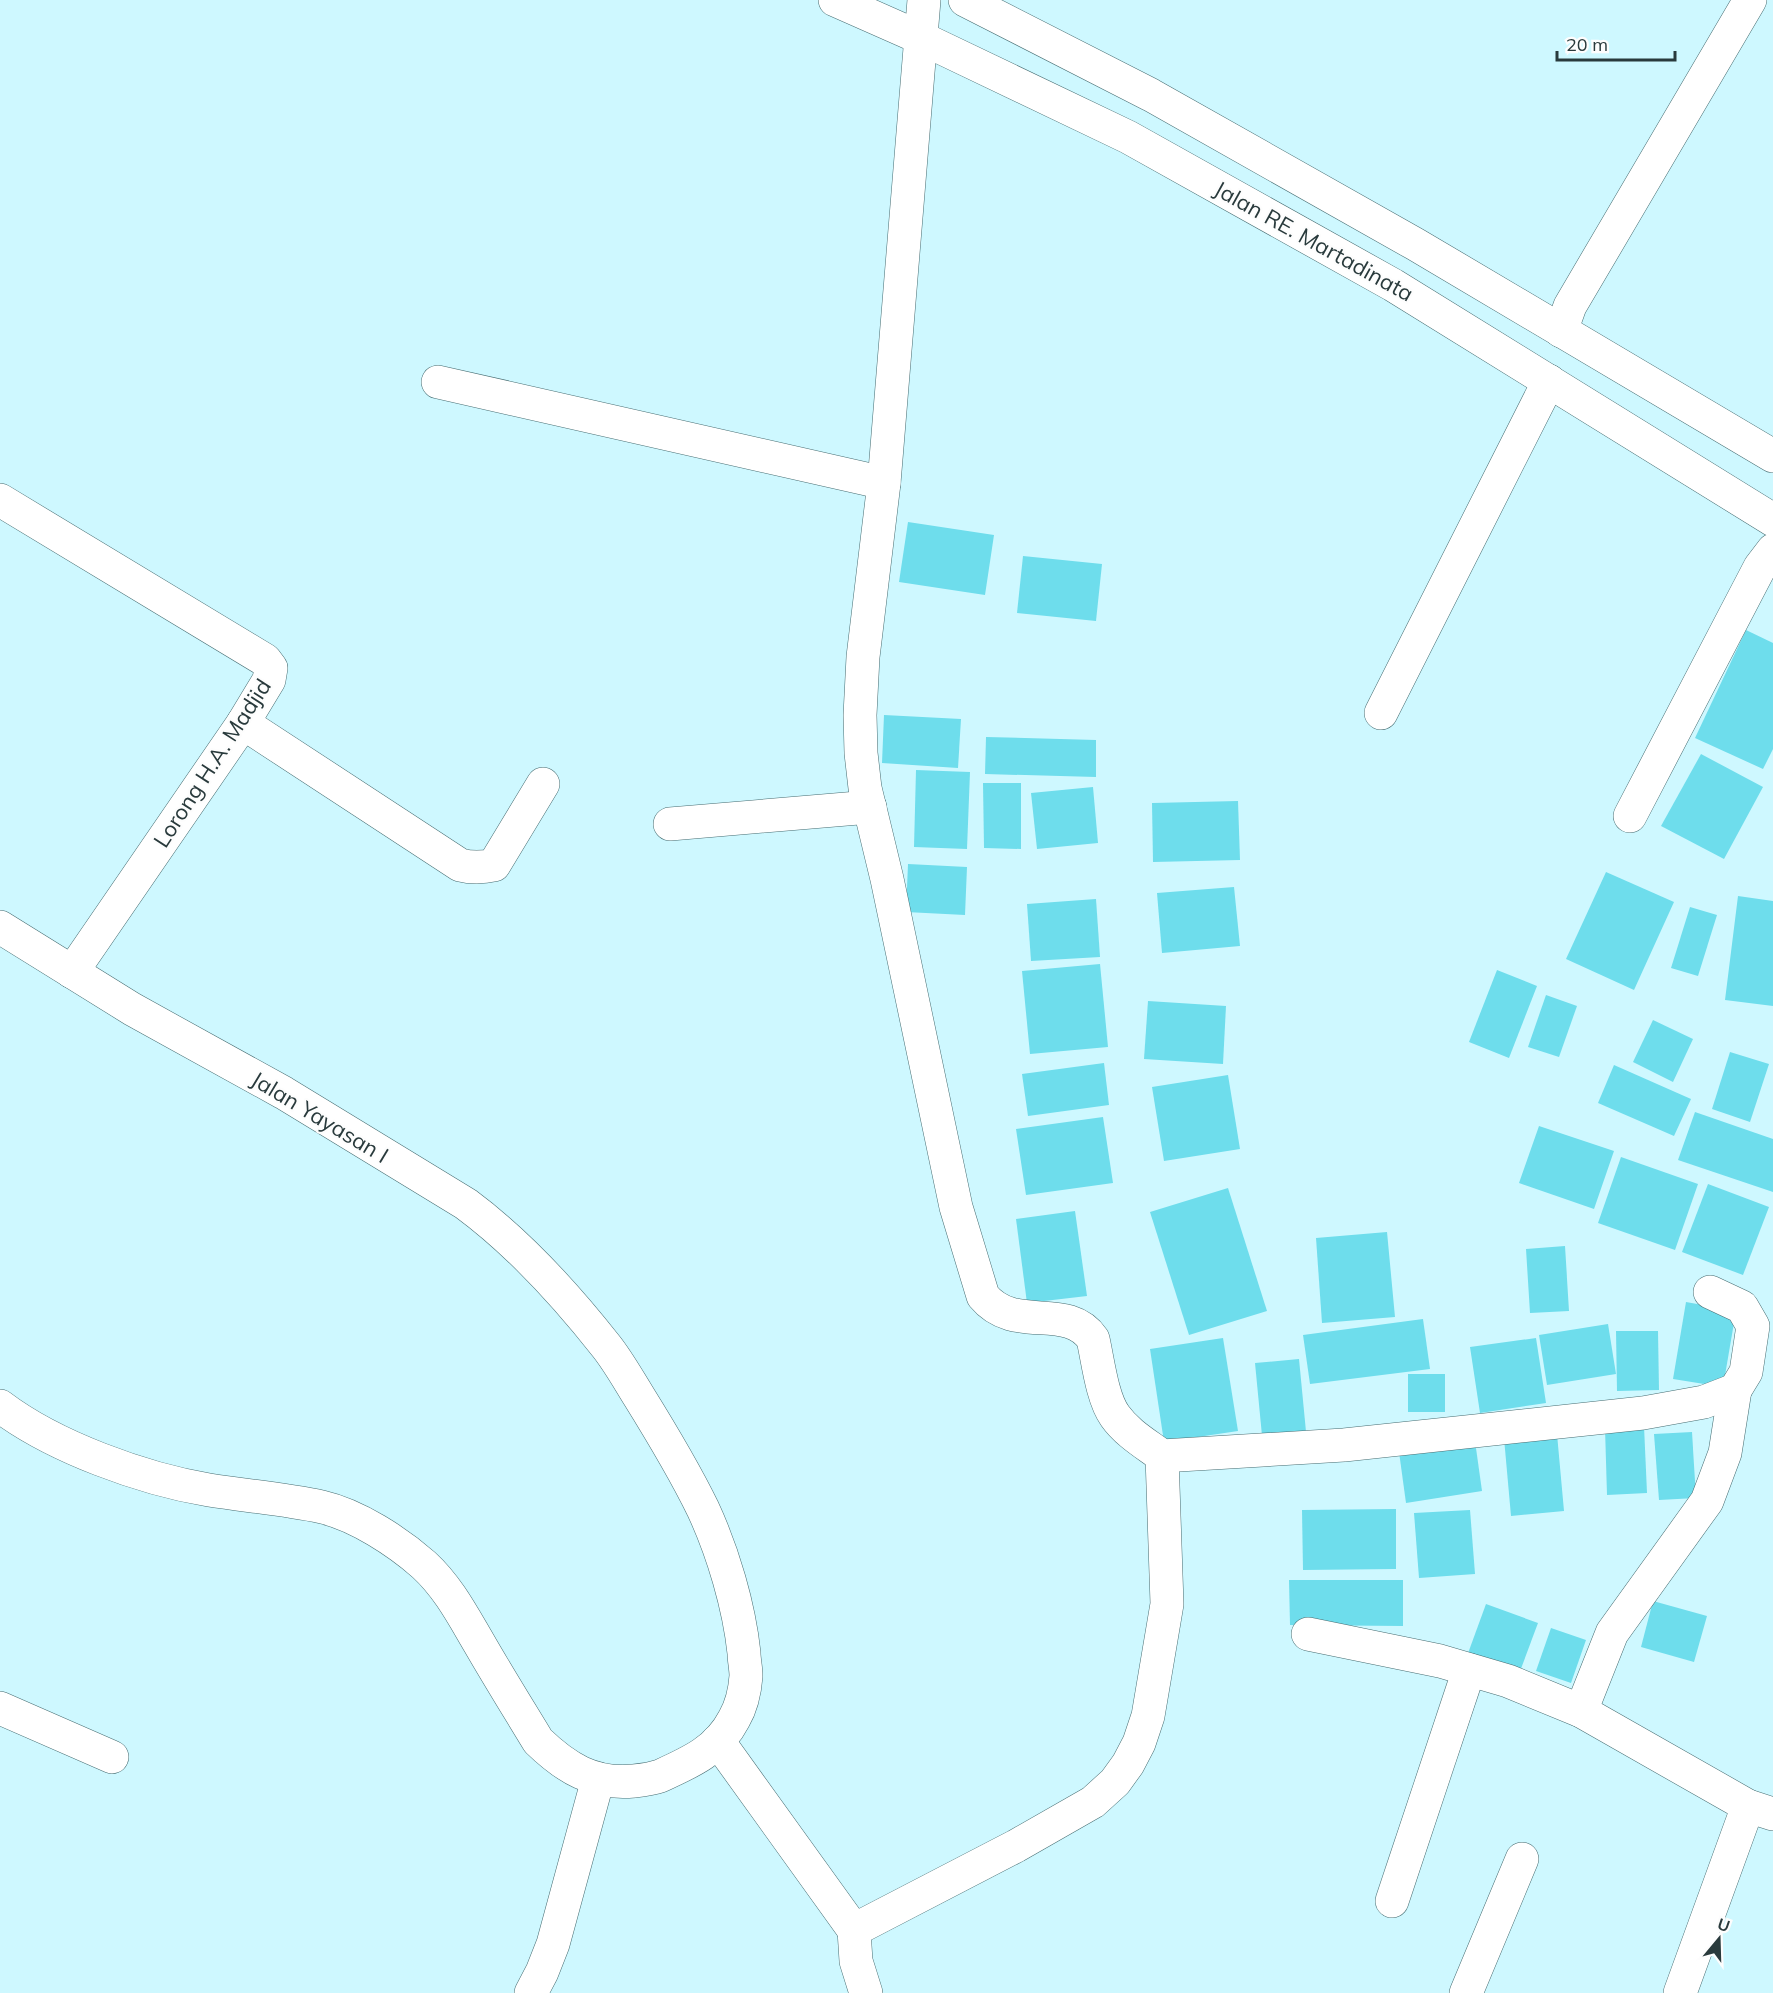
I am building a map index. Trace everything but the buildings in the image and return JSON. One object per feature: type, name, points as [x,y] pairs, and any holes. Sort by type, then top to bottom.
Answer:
[{"type":"main road","name":"Jalan RE. Martadinata","points":[[835,0],[921,38],[1128,137],[1393,285],[1773,520]]},
{"type":"main road","points":[[924,0],[884,483],[864,657],[860,715],[864,776],[870,807],[956,1207],[983,1296],[990,1304],[1010,1315],[1069,1321],[1087,1330],[1093,1339],[1112,1412],[1124,1428],[1162,1456],[1344,1445],[1632,1414],[1704,1402],[1735,1390]]},
{"type":"main road","points":[[965,0],[1151,95],[1415,244],[1773,456]]},
{"type":"main road","points":[[1561,331],[1570,306],[1750,0]]},
{"type":"main road","points":[[1381,713],[1549,381]]},
{"type":"main road","points":[[438,382],[884,483]]},
{"type":"main road","name":"Lorong H.A. Madjid","points":[[0,500],[268,662],[271,668],[269,680],[243,723],[72,972]]},
{"type":"main road","points":[[1630,816],[1760,567],[1773,550]]},
{"type":"main road","points":[[243,723],[460,865],[471,868],[494,865],[543,784]]},
{"type":"main road","points":[[670,824],[870,807]]},
{"type":"main road","name":"Jalan Yayasan I","points":[[0,927],[132,1009],[284,1094],[466,1204],[493,1224],[540,1269],[608,1348],[670,1446],[704,1511],[728,1576],[741,1634],[746,1675],[734,1720],[718,1741],[701,1757],[655,1778],[623,1782],[598,1779],[576,1771],[557,1759],[538,1740],[451,1597],[426,1567],[392,1539],[362,1523],[325,1508],[209,1490],[151,1478],[86,1453],[45,1433],[0,1406]]},
{"type":"main road","points":[[1581,1711],[1612,1633],[1707,1501],[1725,1453],[1735,1390],[1746,1372],[1753,1326],[1742,1307],[1710,1292]]},
{"type":"main road","points":[[849,1923],[1016,1846],[1093,1802],[1115,1782],[1128,1764],[1149,1716],[1167,1604],[1162,1456]]},
{"type":"main road","points":[[1308,1634],[1440,1661],[1508,1681],[1581,1711],[1761,1810],[1680,1993]]},
{"type":"main road","points":[[1392,1901],[1469,1670]]},
{"type":"main road","points":[[0,1708],[112,1757]]},
{"type":"main road","points":[[718,1741],[849,1923],[856,1961],[866,1993]]},
{"type":"main road","points":[[531,1993],[553,1944],[598,1779]]},
{"type":"main road","points":[[1466,1993],[1522,1859]]}]
